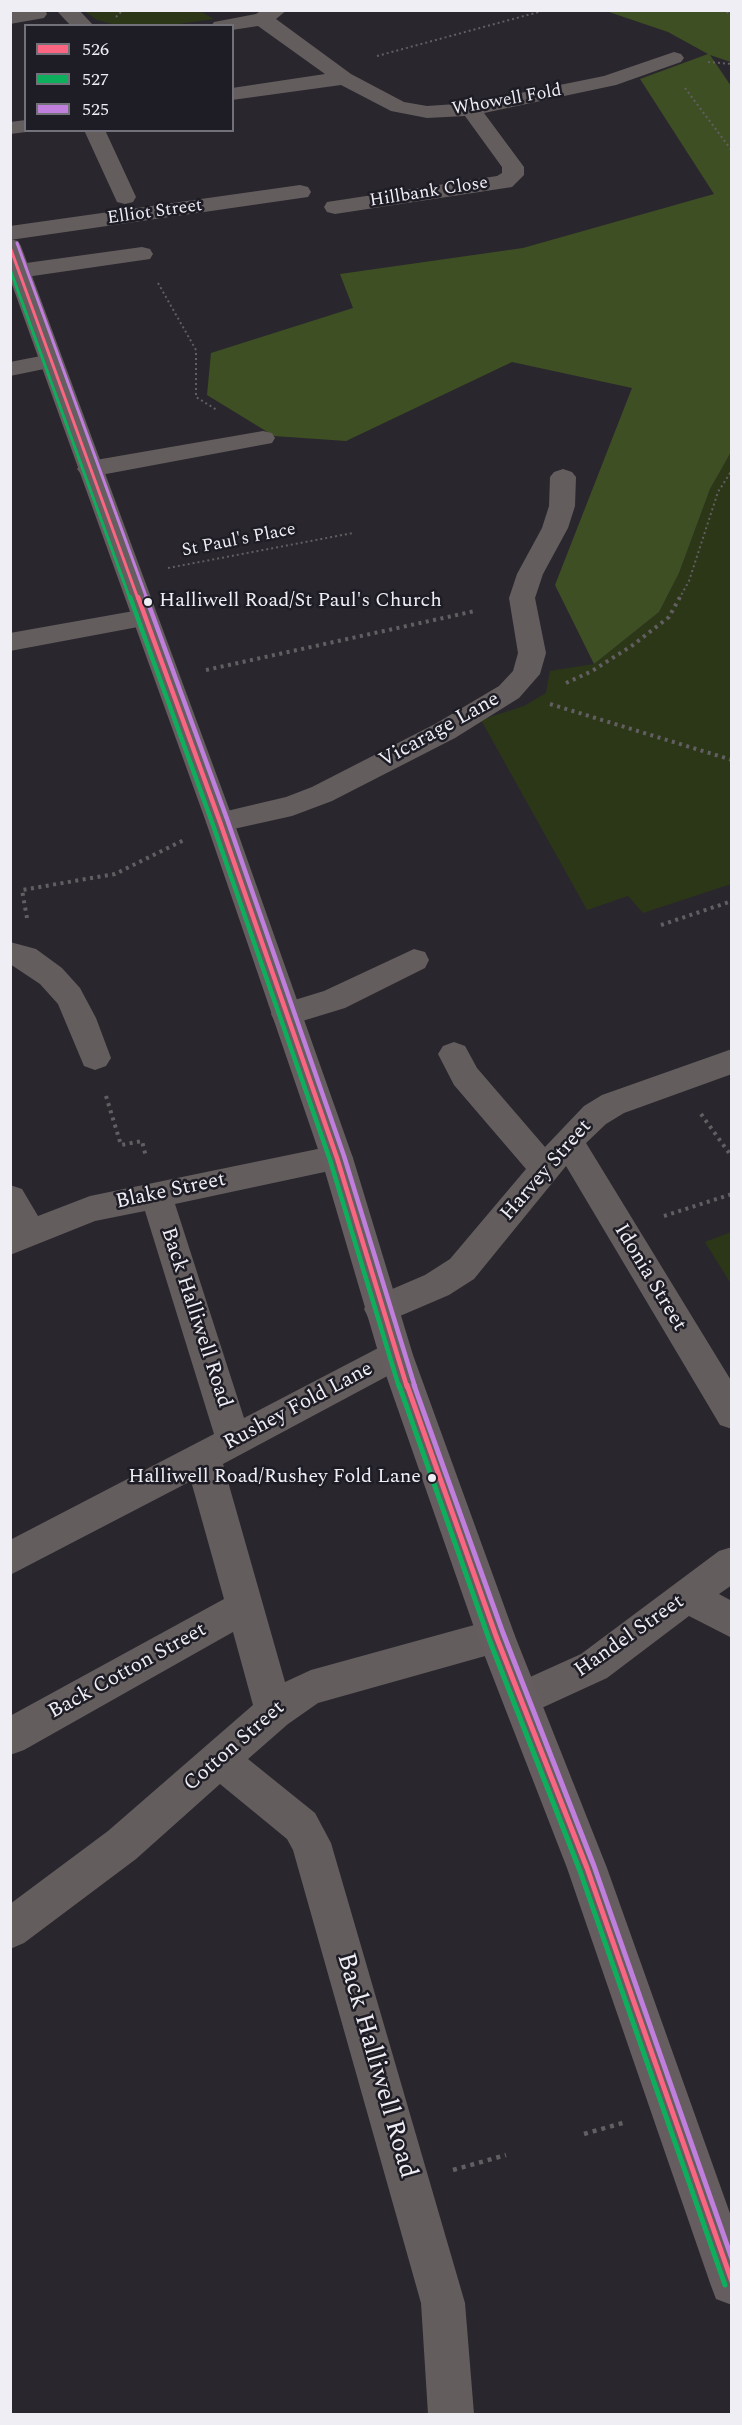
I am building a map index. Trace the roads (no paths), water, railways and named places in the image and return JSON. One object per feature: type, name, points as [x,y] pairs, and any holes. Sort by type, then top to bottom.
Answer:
[{"type":"main road","points":[[15,259],[220,822],[337,1158],[396,1355],[496,1636],[587,1868],[732,2283]]},
{"type":"street","points":[[66,10],[82,24]]},
{"type":"street","points":[[10,18],[37,14]]},
{"type":"street","name":"Whowell Fold","points":[[230,24],[269,15],[337,73],[398,106],[413,111],[450,112],[471,109],[609,81],[670,60]]},
{"type":"street","points":[[234,94],[337,73]]},
{"type":"street","name":"Hillbank Close","points":[[335,207],[504,182],[513,175],[513,167],[471,109]]},
{"type":"street","points":[[95,132],[125,197]]},
{"type":"street","name":"Elliot Street","points":[[10,233],[300,192]]},
{"type":"street","points":[[15,259],[142,254]]},
{"type":"street","points":[[10,369],[51,361]]},
{"type":"street","points":[[90,469],[263,438]]},
{"type":"street","name":"Vicarage Lane","points":[[220,822],[292,806],[322,794],[517,694],[532,653],[522,598],[530,574],[555,528],[562,506],[563,477]]},
{"type":"street","points":[[10,642],[145,618]]},
{"type":"street","points":[[11,952],[25,957],[51,976],[69,996],[81,1018],[95,1058]]},
{"type":"street","points":[[286,1014],[334,1000],[414,960]]},
{"type":"street","points":[[454,1054],[465,1076],[545,1169]]},
{"type":"street","name":"Harvey Street","points":[[381,1309],[437,1285],[462,1269],[568,1141],[595,1115],[614,1104],[732,1061]]},
{"type":"street","name":"Idonia Street","points":[[568,1141],[725,1403]]},
{"type":"street","name":"Blake Street","points":[[21,1238],[90,1209],[337,1158]]},
{"type":"street","name":"Back Halliwell Road","points":[[156,1195],[219,1449],[245,1606],[274,1711]]},
{"type":"street","points":[[10,1198],[21,1238]]},
{"type":"street","name":"Rushey Fold Lane","points":[[10,1559],[396,1355]]},
{"type":"street","name":"Handel Street","points":[[522,1699],[594,1666],[732,1563]]},
{"type":"street","points":[[689,1597],[732,1621]]},
{"type":"street","name":"Back Cotton Street","points":[[10,1737],[245,1606]]},
{"type":"street","name":"Cotton Street","points":[[10,1929],[122,1845],[274,1711],[311,1688],[496,1636]]},
{"type":"street","name":"Back Halliwell Road","points":[[219,1759],[301,1826],[311,1843],[443,2302],[451,2415]]},
{"type":"place","name":"Halliwell Road/St Paul's Church","points":[[148,602]]},
{"type":"place","name":"Halliwell Road/Rushey Fold Lane","points":[[432,1478]]}]
